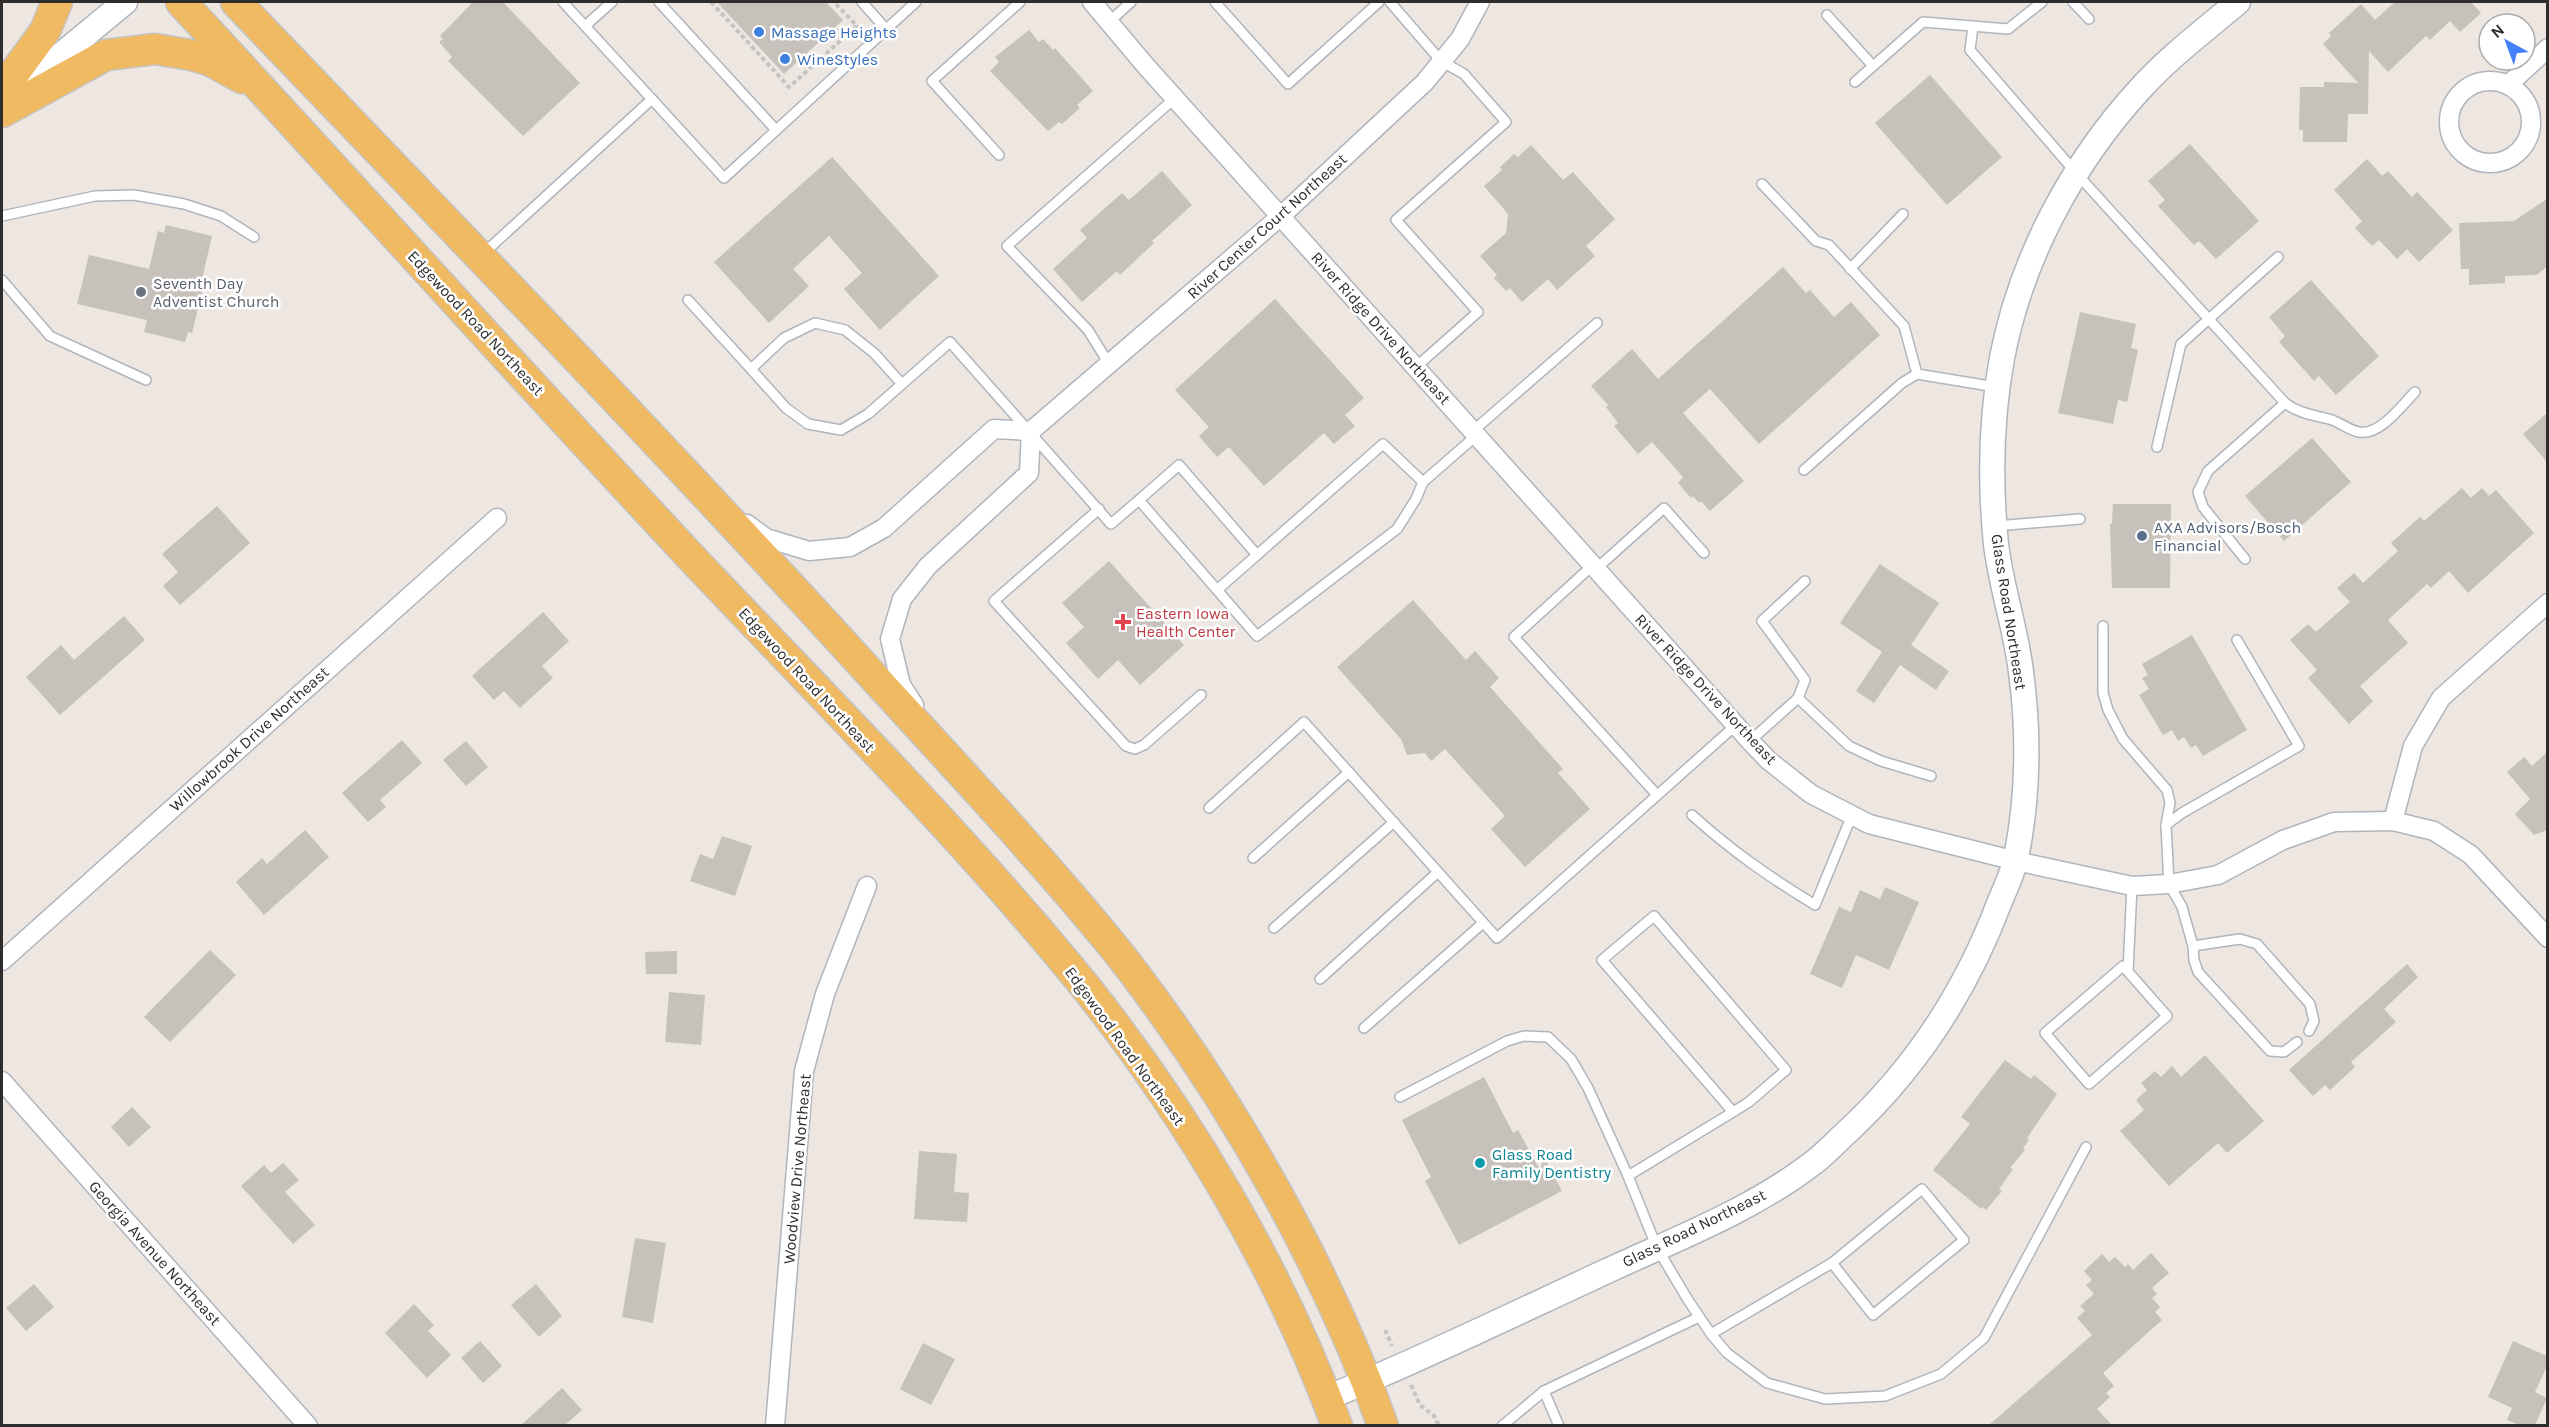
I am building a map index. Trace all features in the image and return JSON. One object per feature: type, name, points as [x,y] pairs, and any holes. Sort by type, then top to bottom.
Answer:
[{"type":"main road","points":[[2,90],[45,31],[57,2]]},
{"type":"main road","name":"Edgewood Road Northeast","points":[[181,2],[678,543],[987,871],[1086,988],[1177,1114],[1236,1207],[1283,1299],[1337,1425]]},
{"type":"main road","points":[[237,2],[703,490],[957,767],[1059,882],[1135,973],[1210,1083],[1281,1201],[1314,1264],[1368,1381],[1383,1425]]},
{"type":"main road","points":[[268,2],[271,38]]},
{"type":"main road","points":[[2,112],[106,55],[155,49],[211,61],[262,90]]},
{"type":"street","points":[[2,104],[125,2]]},
{"type":"street","name":"River Ridge Drive Northeast","points":[[1092,2],[1175,98],[1750,741],[1768,760],[1811,794],[1869,824],[2016,861],[2132,886],[2169,884],[2218,875],[2283,840],[2334,822],[2393,821],[2434,831],[2471,855],[2547,938]]},
{"type":"street","name":"River Center Court Northeast","points":[[1031,431],[1281,216],[1425,82],[1460,39],[1480,2]]},
{"type":"street","name":"Glass Road Northeast","points":[[1327,1398],[1657,1248],[1760,1198],[1813,1163],[1872,1108],[1926,1043],[1962,985],[1991,924],[2016,861],[2025,791],[2025,730],[2021,671],[1996,545],[1993,476],[2002,358],[2020,286],[2059,202],[2097,142],[2142,87],[2238,2]]},
{"type":"street","points":[[2508,85],[2547,48]]},
{"type":"street","points":[[2495,81],[2508,85],[2519,93],[2529,110],[2530,130],[2526,142],[2517,153],[2500,162],[2480,162],[2468,157],[2457,148],[2451,136],[2449,122],[2455,103],[2468,88],[2481,82],[2495,81]]},
{"type":"street","points":[[703,490],[766,538],[809,551],[850,547],[885,528],[993,429],[1031,431],[1029,473],[928,566],[902,599],[890,639],[901,685],[957,767]]},
{"type":"street","name":"Willowbrook Drive Northeast","points":[[2,961],[497,518]]},
{"type":"street","points":[[2393,821],[2413,746],[2441,698],[2547,603]]},
{"type":"street","name":"Woodview Drive Northeast","points":[[775,1425],[804,1071],[825,994],[867,886]]},
{"type":"street","name":"Georgia Avenue Northeast","points":[[2,1081],[308,1425]]},
{"type":"lane","points":[[562,2],[724,178],[916,2]]},
{"type":"lane","points":[[585,26],[612,2]]},
{"type":"lane","points":[[659,2],[776,130]]},
{"type":"lane","points":[[862,2],[886,29]]},
{"type":"lane","points":[[999,155],[932,81],[1020,2]]},
{"type":"lane","points":[[1109,22],[1131,2]]},
{"type":"lane","points":[[1215,2],[1288,84],[1379,2]]},
{"type":"lane","points":[[1390,2],[1442,61],[1464,74],[1506,122],[1396,220],[1478,312],[1416,367]]},
{"type":"lane","points":[[1855,82],[1923,22],[2008,29],[2042,2]]},
{"type":"lane","points":[[2073,2],[2089,19]]},
{"type":"lane","points":[[1827,15],[1873,66]]},
{"type":"lane","points":[[1973,26],[1970,50],[2077,174],[2285,403],[2295,411],[2335,421],[2346,428],[2362,433],[2376,430],[2415,392]]},
{"type":"lane","points":[[1109,364],[1088,330],[1007,246],[1175,98]]},
{"type":"lane","points":[[480,257],[652,99]]},
{"type":"lane","points":[[1762,184],[1816,242],[1829,245],[1904,326],[1917,374]]},
{"type":"lane","points":[[2,216],[95,196],[134,195],[184,204],[221,216],[254,237]]},
{"type":"lane","points":[[1850,268],[1903,214]]},
{"type":"lane","points":[[2157,447],[2181,344],[2278,257]]},
{"type":"lane","points":[[2,280],[50,336],[146,380]]},
{"type":"lane","points":[[688,300],[786,408],[808,423],[841,430],[868,414],[950,342],[1111,524],[1179,465],[1257,555]]},
{"type":"lane","points":[[751,369],[784,338],[814,323],[845,330],[874,353],[902,384]]},
{"type":"lane","points":[[1138,501],[1257,636],[1396,529],[1416,499],[1423,482],[1597,323]]},
{"type":"lane","points":[[1804,470],[1902,383],[1917,374],[1998,387]]},
{"type":"lane","points":[[2245,560],[2203,507],[2198,492],[2208,471],[2285,403]]},
{"type":"lane","points":[[1216,590],[1383,444],[1423,482]]},
{"type":"lane","points":[[1657,795],[1514,637],[1664,508],[1704,553]]},
{"type":"lane","points":[[1099,509],[994,601],[1126,746],[1136,749],[1144,745],[1201,696]]},
{"type":"lane","points":[[1995,526],[2080,519]]},
{"type":"lane","points":[[1750,741],[1798,698],[1805,680],[1762,621],[1805,581]]},
{"type":"lane","points":[[2103,626],[2103,693],[2108,710],[2123,739],[2167,790],[2170,803],[2166,825],[2169,884],[2182,906],[2198,972],[2270,1051],[2284,1052],[2297,1042]]},
{"type":"lane","points":[[2166,825],[2182,813],[2298,746],[2237,640]]},
{"type":"lane","points":[[1798,698],[1849,746],[1881,761],[1931,776]]},
{"type":"lane","points":[[1209,808],[1304,722],[1497,938],[1736,724]]},
{"type":"lane","points":[[1253,858],[1349,772]]},
{"type":"lane","points":[[1692,815],[1728,848],[1767,876],[1815,905],[1852,815]]},
{"type":"lane","points":[[1274,928],[1394,822]]},
{"type":"lane","points":[[1320,979],[1438,872]]},
{"type":"lane","points":[[2128,971],[2123,966],[2045,1033],[2089,1084],[2167,1016],[2128,971],[2132,886]]},
{"type":"lane","points":[[1628,1176],[1733,1112],[1749,1102],[1786,1070],[1654,916],[1602,960],[1733,1112]]},
{"type":"lane","points":[[1364,1028],[1484,923]]},
{"type":"lane","points":[[2193,946],[2240,939],[2257,944],[2310,1004],[2314,1021],[2309,1031]]},
{"type":"lane","points":[[1400,1097],[1508,1041],[1524,1036],[1548,1037],[1571,1059],[1588,1088],[1628,1176],[1657,1248],[1711,1334],[1727,1353],[1767,1383],[1825,1399],[1885,1396],[1941,1374],[1984,1338],[2086,1147]]},
{"type":"lane","points":[[1711,1334],[1832,1263],[1922,1189],[1964,1240],[1873,1315],[1832,1263]]},
{"type":"lane","points":[[1502,1425],[1544,1391],[1699,1317]]},
{"type":"lane","points":[[1544,1391],[1559,1425]]},
{"type":"path","points":[[711,2],[789,87],[857,26],[834,2]]},
{"type":"building","points":[[473,2],[503,2],[580,83],[523,136],[448,61],[452,57],[439,42],[443,39],[440,36]]},
{"type":"building","points":[[717,2],[826,2],[843,20],[784,74]]},
{"type":"building","points":[[2395,2],[2471,2],[2480,12],[2477,12],[2477,17],[2460,32],[2450,21],[2430,40],[2426,36],[2388,72],[2369,51],[2368,114],[2348,114],[2347,142],[2303,142],[2303,130],[2299,130],[2300,87],[2324,87],[2324,82],[2358,83],[2323,44],[2331,36],[2329,33],[2361,4],[2375,20]]},
{"type":"building","points":[[1029,30],[1039,42],[1043,39],[1053,50],[1055,48],[1093,91],[1077,105],[1080,108],[1062,124],[1059,122],[1048,131],[990,71],[999,62],[995,57]]},
{"type":"building","points":[[1930,75],[2002,157],[1947,205],[1875,123]]},
{"type":"building","points":[[2190,144],[2259,221],[2216,259],[2199,241],[2194,245],[2158,206],[2165,200],[2148,181]]},
{"type":"building","points":[[1531,145],[1563,180],[1573,172],[1615,219],[1586,246],[1595,256],[1557,290],[1548,279],[1522,302],[1510,288],[1506,291],[1494,278],[1497,275],[1480,256],[1506,233],[1508,214],[1484,186],[1502,170],[1500,167],[1514,154],[1518,157]]},
{"type":"building","points":[[832,157],[939,276],[880,330],[844,289],[862,273],[829,236],[793,269],[809,286],[769,323],[714,262]]},
{"type":"building","points":[[2367,159],[2382,176],[2388,171],[2412,197],[2417,192],[2453,230],[2419,262],[2407,249],[2397,259],[2379,240],[2372,246],[2355,228],[2362,221],[2334,190]]},
{"type":"building","points":[[1162,171],[1192,205],[1152,241],[1154,243],[1120,275],[1117,271],[1082,302],[1053,269],[1087,238],[1080,230],[1122,193],[1129,200]]},
{"type":"building","points":[[2547,199],[2547,267],[2536,275],[2505,276],[2505,283],[2469,285],[2469,269],[2461,269],[2459,223],[2514,221]]},
{"type":"building","name":"Seventh Day Adventist Church","points":[[166,225],[212,236],[202,279],[205,280],[192,333],[188,332],[185,342],[144,332],[147,320],[77,304],[89,255],[149,269],[158,231],[164,233]]},
{"type":"building","points":[[1783,267],[1806,293],[1810,290],[1834,317],[1851,302],[1880,335],[1759,444],[1710,389],[1683,413],[1744,481],[1710,511],[1701,501],[1699,503],[1693,496],[1691,498],[1678,483],[1683,477],[1652,442],[1638,454],[1614,426],[1618,423],[1606,407],[1608,405],[1591,386],[1632,349],[1658,379]]},
{"type":"building","points":[[2311,280],[2379,356],[2336,395],[2319,376],[2314,381],[2279,342],[2285,336],[2269,317]]},
{"type":"building","points":[[1275,299],[1364,398],[1345,415],[1355,426],[1334,444],[1324,433],[1264,486],[1229,447],[1217,457],[1199,436],[1209,427],[1175,390]]},
{"type":"building","points":[[2080,312],[2136,324],[2131,348],[2138,350],[2127,402],[2118,400],[2113,424],[2058,413]]},
{"type":"building","points":[[2547,413],[2547,462],[2523,434]]},
{"type":"building","points":[[2312,438],[2351,482],[2284,541],[2245,496]]},
{"type":"building","points":[[2462,488],[2471,498],[2482,488],[2489,496],[2496,490],[2534,533],[2468,593],[2449,571],[2431,588],[2427,584],[2388,620],[2408,643],[2360,686],[2373,701],[2349,724],[2308,678],[2317,670],[2290,640],[2308,624],[2316,632],[2350,602],[2337,588],[2354,573],[2363,583],[2398,551],[2391,543],[2420,517],[2424,521]]},
{"type":"building","points":[[2113,504],[2171,504],[2170,588],[2112,588],[2110,524],[2112,523]]},
{"type":"building","points":[[217,506],[250,543],[180,605],[163,586],[178,572],[162,554]]},
{"type":"building","name":"Eastern Iowa Health Center","points":[[1109,561],[1184,645],[1140,685],[1118,660],[1098,679],[1066,643],[1084,627],[1062,603]]},
{"type":"building","points":[[1880,564],[1939,603],[1911,645],[1949,671],[1936,690],[1900,665],[1874,703],[1856,691],[1882,652],[1840,623]]},
{"type":"building","points":[[1413,600],[1466,660],[1475,651],[1499,678],[1490,687],[1563,769],[1558,773],[1590,809],[1525,867],[1491,829],[1505,816],[1445,749],[1431,761],[1425,753],[1407,755],[1401,739],[1337,667]]},
{"type":"building","points":[[543,612],[569,641],[542,666],[553,678],[520,708],[504,691],[494,700],[472,676]]},
{"type":"building","points":[[124,616],[145,640],[60,715],[26,677],[61,645],[74,660]]},
{"type":"building","points":[[2192,635],[2247,730],[2203,756],[2196,745],[2191,748],[2184,737],[2178,741],[2172,730],[2163,735],[2139,695],[2149,689],[2142,678],[2148,675],[2142,664]]},
{"type":"building","points":[[402,740],[422,763],[380,800],[386,807],[368,822],[342,793]]},
{"type":"building","points":[[466,741],[488,767],[466,786],[443,760]]},
{"type":"building","points":[[2547,752],[2547,830],[2534,835],[2515,814],[2530,799],[2507,772],[2524,757],[2532,766]]},
{"type":"building","points":[[305,830],[329,857],[264,915],[236,882],[262,858],[267,864]]},
{"type":"building","points":[[722,836],[752,846],[735,896],[690,881],[700,854],[713,859]]},
{"type":"building","points":[[1885,887],[1919,902],[1889,970],[1856,955],[1842,988],[1810,974],[1839,907],[1851,912],[1860,890],[1880,899]]},
{"type":"building","points":[[210,950],[236,975],[170,1042],[144,1017]]},
{"type":"building","points":[[677,951],[677,974],[646,974],[645,952]]},
{"type":"building","points":[[2407,964],[2418,977],[2384,1009],[2396,1022],[2351,1062],[2355,1067],[2330,1090],[2325,1085],[2313,1096],[2289,1070]]},
{"type":"building","points":[[669,992],[705,995],[701,1045],[665,1042]]},
{"type":"building","points":[[2205,1055],[2264,1121],[2227,1153],[2218,1143],[2169,1186],[2120,1131],[2144,1110],[2136,1100],[2147,1090],[2141,1083],[2155,1071],[2161,1077],[2172,1066],[2181,1077]]},
{"type":"building","points":[[2005,1060],[2031,1079],[2034,1075],[2057,1094],[2027,1138],[2029,1140],[2023,1148],[2025,1150],[2010,1168],[2013,1169],[1999,1189],[2002,1191],[1986,1210],[1983,1207],[1981,1209],[1933,1170],[1970,1124],[1961,1117]]},
{"type":"building","name":"Glass Road Family Dentistry","points":[[1484,1077],[1513,1133],[1518,1130],[1540,1170],[1544,1157],[1562,1191],[1459,1245],[1425,1181],[1431,1177],[1402,1120]]},
{"type":"building","points":[[132,1107],[151,1127],[129,1147],[111,1127]]},
{"type":"building","points":[[919,1151],[957,1154],[954,1192],[969,1193],[967,1222],[914,1219]]},
{"type":"building","points":[[283,1163],[299,1180],[285,1192],[315,1225],[293,1244],[241,1186],[264,1165],[271,1173]]},
{"type":"building","points":[[635,1238],[666,1243],[653,1323],[622,1317]]},
{"type":"building","points":[[2151,1253],[2169,1273],[2152,1288],[2157,1294],[2152,1298],[2160,1307],[2155,1312],[2162,1320],[2103,1373],[2114,1386],[2106,1393],[2110,1397],[2097,1409],[2112,1425],[1989,1425],[2092,1335],[2077,1318],[2085,1311],[2080,1306],[2094,1294],[2086,1285],[2092,1280],[2084,1271],[2102,1254],[2109,1262],[2115,1257],[2125,1267],[2128,1264],[2133,1270]]},
{"type":"building","points":[[34,1284],[54,1307],[26,1331],[6,1308]]},
{"type":"building","points":[[536,1284],[562,1316],[539,1337],[511,1305]]},
{"type":"building","points":[[414,1304],[434,1325],[428,1331],[451,1355],[427,1378],[385,1333]]},
{"type":"building","points":[[480,1341],[502,1366],[483,1383],[461,1358]]},
{"type":"building","points":[[2513,1341],[2547,1356],[2547,1366],[2535,1392],[2547,1398],[2535,1425],[2519,1425],[2507,1420],[2512,1408],[2488,1397]]},
{"type":"building","points":[[923,1343],[955,1359],[931,1405],[900,1389]]},
{"type":"building","points":[[562,1388],[582,1410],[565,1425],[521,1425]]},
{"type":"place","name":"Massage Heights","points":[[759,32]]},
{"type":"place","name":"WineStyles","points":[[785,59]]},
{"type":"place","name":"Seventh Day Adventist Church","points":[[141,292]]},
{"type":"place","name":"AXA Advisors/Bosch Financial","points":[[2142,536]]},
{"type":"place","name":"Eastern Iowa Health Center","points":[[1123,622]]},
{"type":"place","name":"Glass Road Family Dentistry","points":[[1480,1163]]}]
